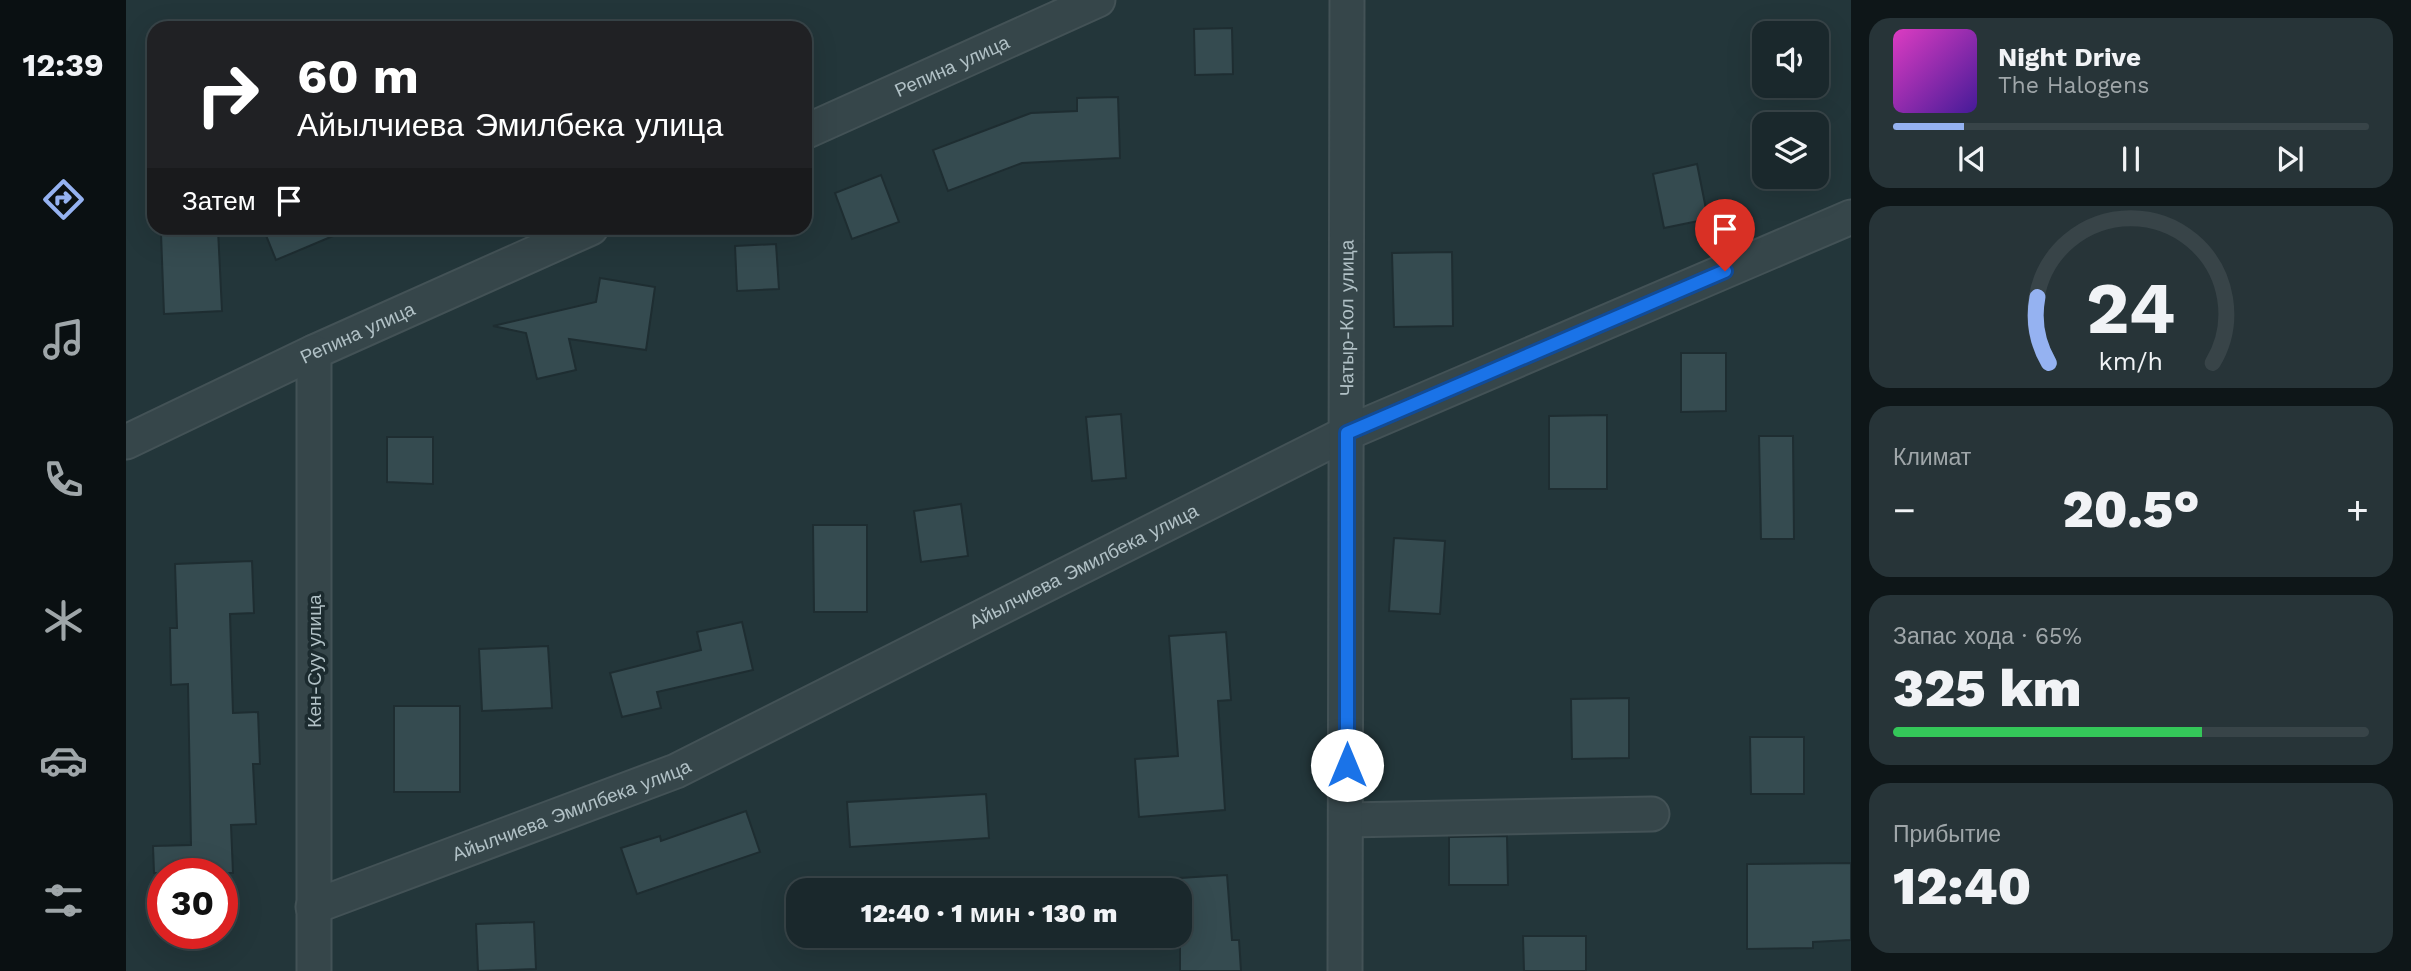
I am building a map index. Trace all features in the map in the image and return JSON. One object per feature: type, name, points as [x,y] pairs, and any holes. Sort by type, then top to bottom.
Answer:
[{"type":"street","name":"Репина улица","points":[[812,129],[1098,0]]},
{"type":"street","name":"Чатыр-Кол улица","points":[[1345,971],[1346,0]]},
{"type":"street","name":"Айылчиева Эмилбека улица","points":[[313,907],[676,771],[1347,433],[1851,217]]},
{"type":"street","name":"Репина улица","points":[[126,442],[314,352],[575,235]]},
{"type":"street","name":"Кен-Суу улица","points":[[314,352],[314,971]]},
{"type":"street","points":[[1347,820],[1652,814]]},
{"type":"building","points":[[1232,28],[1233,74],[1195,75],[1194,29]]},
{"type":"building","points":[[1118,97],[1120,158],[1022,163],[948,191],[933,150],[1031,113],[1077,111],[1077,98]]},
{"type":"building","points":[[1697,164],[1708,219],[1664,228],[1653,174]]},
{"type":"building","points":[[881,175],[899,222],[852,239],[835,193]]},
{"type":"building","points":[[161,235],[218,235],[222,311],[164,314]]},
{"type":"building","points":[[266,235],[335,235],[276,260]]},
{"type":"building","points":[[776,244],[779,289],[737,291],[735,246]]},
{"type":"building","points":[[1452,252],[1453,326],[1394,327],[1392,253]]},
{"type":"building","points":[[600,278],[655,287],[646,350],[569,339],[576,370],[537,379],[526,333],[493,326],[596,302]]},
{"type":"building","points":[[1681,353],[1726,353],[1726,411],[1681,412]]},
{"type":"building","points":[[1121,414],[1126,478],[1092,481],[1086,417]]},
{"type":"building","points":[[1607,415],[1607,489],[1549,489],[1549,416]]},
{"type":"building","points":[[1759,436],[1793,436],[1794,539],[1761,539]]},
{"type":"building","points":[[387,437],[433,437],[433,484],[387,482]]},
{"type":"building","points":[[961,504],[968,556],[921,562],[914,511]]},
{"type":"building","points":[[813,525],[867,525],[867,612],[814,612]]},
{"type":"building","points":[[1394,538],[1445,541],[1440,614],[1389,611]]},
{"type":"building","points":[[252,561],[254,613],[230,614],[233,713],[258,712],[260,764],[253,764],[256,824],[231,825],[232,858],[153,858],[153,846],[191,845],[188,684],[171,685],[170,628],[177,628],[175,564]]},
{"type":"building","points":[[742,622],[753,670],[657,692],[661,708],[622,717],[610,673],[701,650],[697,632]]},
{"type":"building","points":[[1226,632],[1231,700],[1218,701],[1225,810],[1139,817],[1135,759],[1178,756],[1169,636]]},
{"type":"building","points":[[548,646],[552,708],[482,711],[479,649]]},
{"type":"building","points":[[1629,698],[1629,758],[1572,759],[1571,699]]},
{"type":"building","points":[[394,706],[460,706],[460,792],[394,792]]},
{"type":"building","points":[[1750,737],[1804,737],[1804,794],[1751,794]]},
{"type":"building","points":[[986,794],[989,838],[850,847],[847,802]]},
{"type":"building","points":[[746,811],[760,852],[637,894],[621,848],[660,836],[661,841]]},
{"type":"building","points":[[1507,836],[1508,885],[1449,885],[1449,837]]},
{"type":"building","points":[[1851,863],[1851,940],[1813,942],[1813,948],[1747,949],[1747,864]]},
{"type":"building","points":[[1227,875],[1232,940],[1239,940],[1241,971],[1180,971],[1180,948],[1192,948],[1192,878],[1180,878]]},
{"type":"building","points":[[534,922],[536,969],[478,971],[476,924]]},
{"type":"building","points":[[1523,936],[1586,936],[1586,971],[1524,971]]},
{"type":"route","points":[[1347,765],[1347,433],[1725,271]]}]
